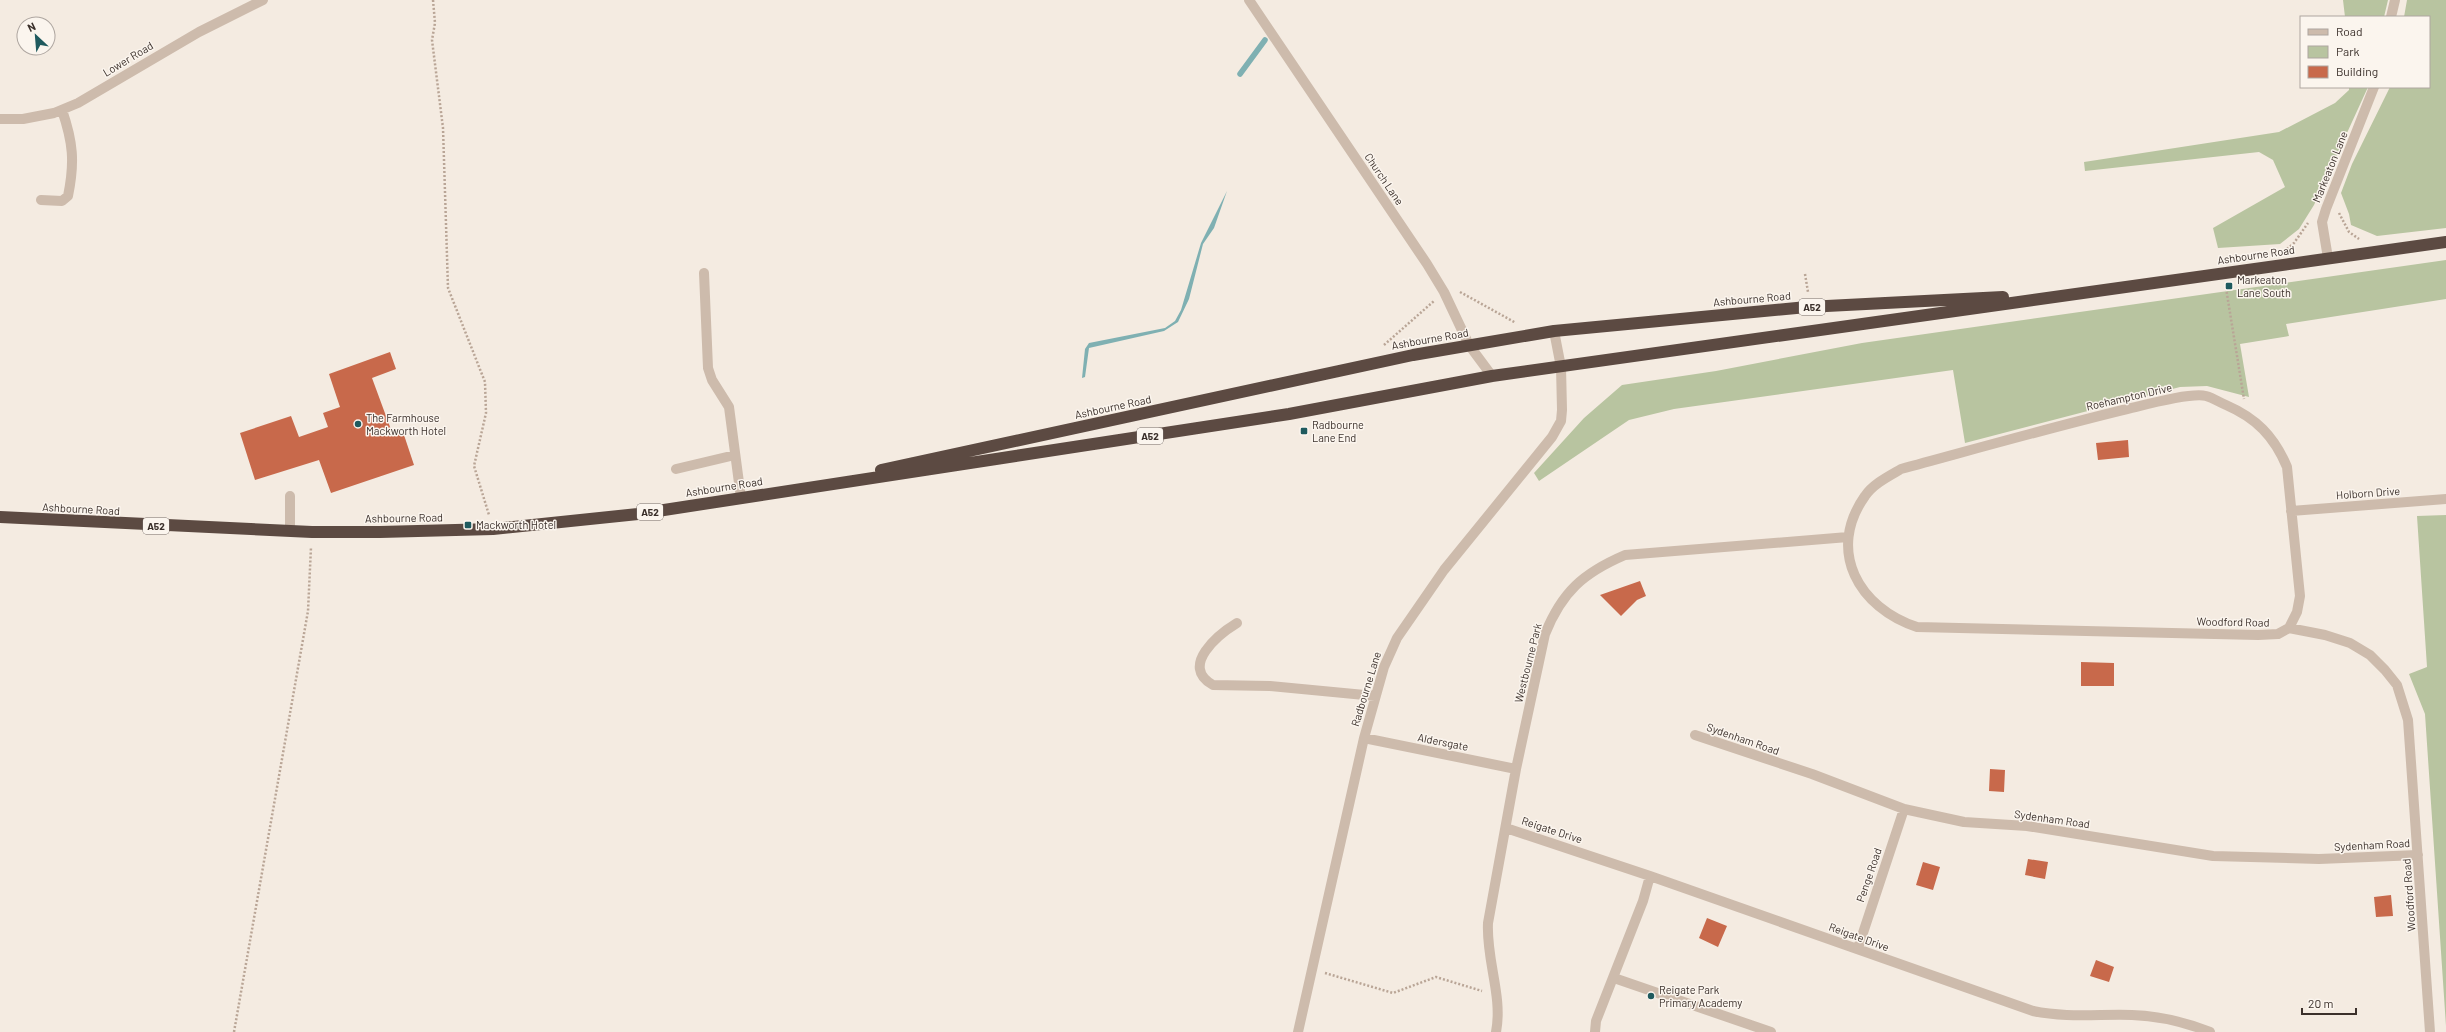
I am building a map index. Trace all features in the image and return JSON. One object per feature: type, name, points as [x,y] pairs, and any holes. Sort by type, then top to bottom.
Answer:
[{"type":"highway","name":"Ashbourne Road","points":[[0,517],[149,526],[312,532],[493,529],[638,514],[806,487],[940,469],[1289,414],[1492,376],[1916,317],[2070,293],[2446,242]]},
{"type":"highway","name":"Ashbourne Road","points":[[806,487],[1361,365],[1554,331],[1807,307],[2070,293]]},
{"type":"street","name":"Lower Road","points":[[0,119],[23,119],[62,110],[78,103],[199,32],[263,0]]},
{"type":"street","name":"Church Lane","points":[[1248,0],[1427,264],[1444,292],[1469,345],[1492,376]]},
{"type":"street","points":[[2391,16],[2395,0]]},
{"type":"street","name":"Markeaton Lane","points":[[2328,258],[2322,222],[2374,88]]},
{"type":"street","points":[[41,200],[62,201],[68,196],[74,162],[73,150],[62,110]]},
{"type":"street","points":[[704,273],[708,368],[712,380],[729,407],[741,498]]},
{"type":"street","name":"Radbourne Lane","points":[[1298,1032],[1364,738],[1389,652],[1410,616],[1494,506],[1552,437],[1561,421],[1561,367],[1554,331]]},
{"type":"street","name":"Roehampton Drive","points":[[1848,537],[1855,515],[1865,495],[1882,480],[1901,469],[2052,428],[2168,399],[2205,396],[2247,416],[2268,432],[2279,448],[2287,467],[2300,596],[2297,612],[2289,628]]},
{"type":"street","points":[[676,469],[735,455]]},
{"type":"street","points":[[290,496],[290,530]]},
{"type":"street","name":"Holborn Drive","points":[[2291,511],[2446,499]]},
{"type":"street","name":"Woodford Road","points":[[1848,537],[1850,561],[1859,586],[1884,612],[1900,621],[1917,626],[2258,635],[2278,634],[2289,628],[2325,635],[2350,643],[2370,655],[2385,670],[2397,686],[2408,720],[2430,1032]]},
{"type":"street","name":"Westbourne Park","points":[[1496,1032],[1498,1021],[1497,995],[1487,944],[1488,923],[1516,769],[1545,634],[1563,598],[1580,580],[1603,565],[1625,555],[1848,537]]},
{"type":"street","points":[[1237,623],[1212,641],[1204,652],[1201,667],[1202,674],[1213,685],[1270,686],[1375,696]]},
{"type":"street","name":"Sydenham Road","points":[[1695,735],[1812,774],[1904,809],[1964,822],[2027,826],[2213,856],[2319,859],[2418,855]]},
{"type":"street","name":"Aldersgate","points":[[1364,738],[1516,769]]},
{"type":"street","name":"Penge Road","points":[[1858,948],[1904,809]]},
{"type":"street","name":"Reigate Drive","points":[[1506,828],[1858,948],[2033,1011],[2057,1016],[2155,1017],[2177,1021],[2210,1032]]},
{"type":"street","points":[[1595,1032],[1596,1021],[1614,978],[1650,876]]},
{"type":"street","points":[[1614,978],[1771,1032]]},
{"type":"path","points":[[433,0],[435,23],[432,40],[443,128],[448,288],[485,382],[486,413],[474,466],[493,529]]},
{"type":"path","points":[[2330,199],[2340,203],[2338,211],[2349,232],[2363,241]]},
{"type":"path","points":[[2224,272],[2247,416]]},
{"type":"path","points":[[1805,274],[1809,295]]},
{"type":"path","points":[[234,1032],[308,611],[312,532]]},
{"type":"path","points":[[1311,969],[1393,993],[1436,977],[1497,995]]},
{"type":"green space","points":[[2343,0],[2388,0],[2384,16],[2345,16]]},
{"type":"green space","points":[[2407,0],[2446,0],[2446,228],[2377,236],[2351,225],[2349,214],[2341,193],[2352,164],[2390,88],[2430,88],[2430,16],[2404,16]]},
{"type":"green space","points":[[2349,88],[2368,88],[2314,205],[2299,229],[2280,244],[2218,248],[2213,228],[2285,187],[2273,160],[2259,152],[2085,171],[2084,162],[2279,132],[2335,103],[2349,90]]},
{"type":"green space","points":[[2446,260],[2446,299],[2286,324],[2289,336],[2240,344],[2249,397],[2207,386],[2180,387],[1965,443],[1953,370],[1674,409],[1629,420],[1539,481],[1534,473],[1584,418],[1622,385],[1716,371],[1862,343]]},
{"type":"green space","points":[[2446,515],[2446,1026],[2425,714],[2409,674],[2427,667],[2417,516]]},
{"type":"water","points":[[1227,191],[1214,228],[1203,244],[1189,299],[1178,322],[1164,331],[1089,348],[1085,377],[1082,378],[1085,349],[1089,343],[1165,328],[1175,321],[1181,310],[1201,243]]},
{"type":"building","name":"The Farmhouse Mackworth Hotel","points":[[390,352],[396,369],[372,378],[393,435],[403,432],[414,465],[331,493],[319,460],[255,480],[240,433],[291,416],[299,437],[328,427],[323,413],[340,407],[329,374]]},
{"type":"building","points":[[2128,440],[2129,457],[2098,460],[2096,443]]},
{"type":"building","points":[[1640,581],[1646,596],[1637,600],[1621,616],[1600,595]]},
{"type":"building","points":[[2081,662],[2114,663],[2114,686],[2081,686]]},
{"type":"building","points":[[1990,769],[2005,770],[2004,792],[1989,791]]},
{"type":"building","points":[[2028,859],[2048,862],[2045,879],[2025,875]]},
{"type":"building","points":[[1923,862],[1940,867],[1933,890],[1916,885]]},
{"type":"building","points":[[2391,895],[2393,916],[2376,917],[2374,897]]},
{"type":"building","points":[[1707,918],[1727,926],[1718,947],[1699,938]]},
{"type":"building","points":[[2096,960],[2114,967],[2109,982],[2090,976]]},
{"type":"waterway","points":[[1240,74],[1265,40]]},
{"type":"place","name":"Markeaton Lane South","points":[[2229,286]]},
{"type":"place","name":"The Farmhouse Mackworth Hotel","points":[[358,424]]},
{"type":"place","name":"Radbourne Lane End","points":[[1304,431]]},
{"type":"place","name":"Mackworth Hotel","points":[[468,525]]},
{"type":"place","name":"Reigate Park Primary Academy","points":[[1651,996]]}]
